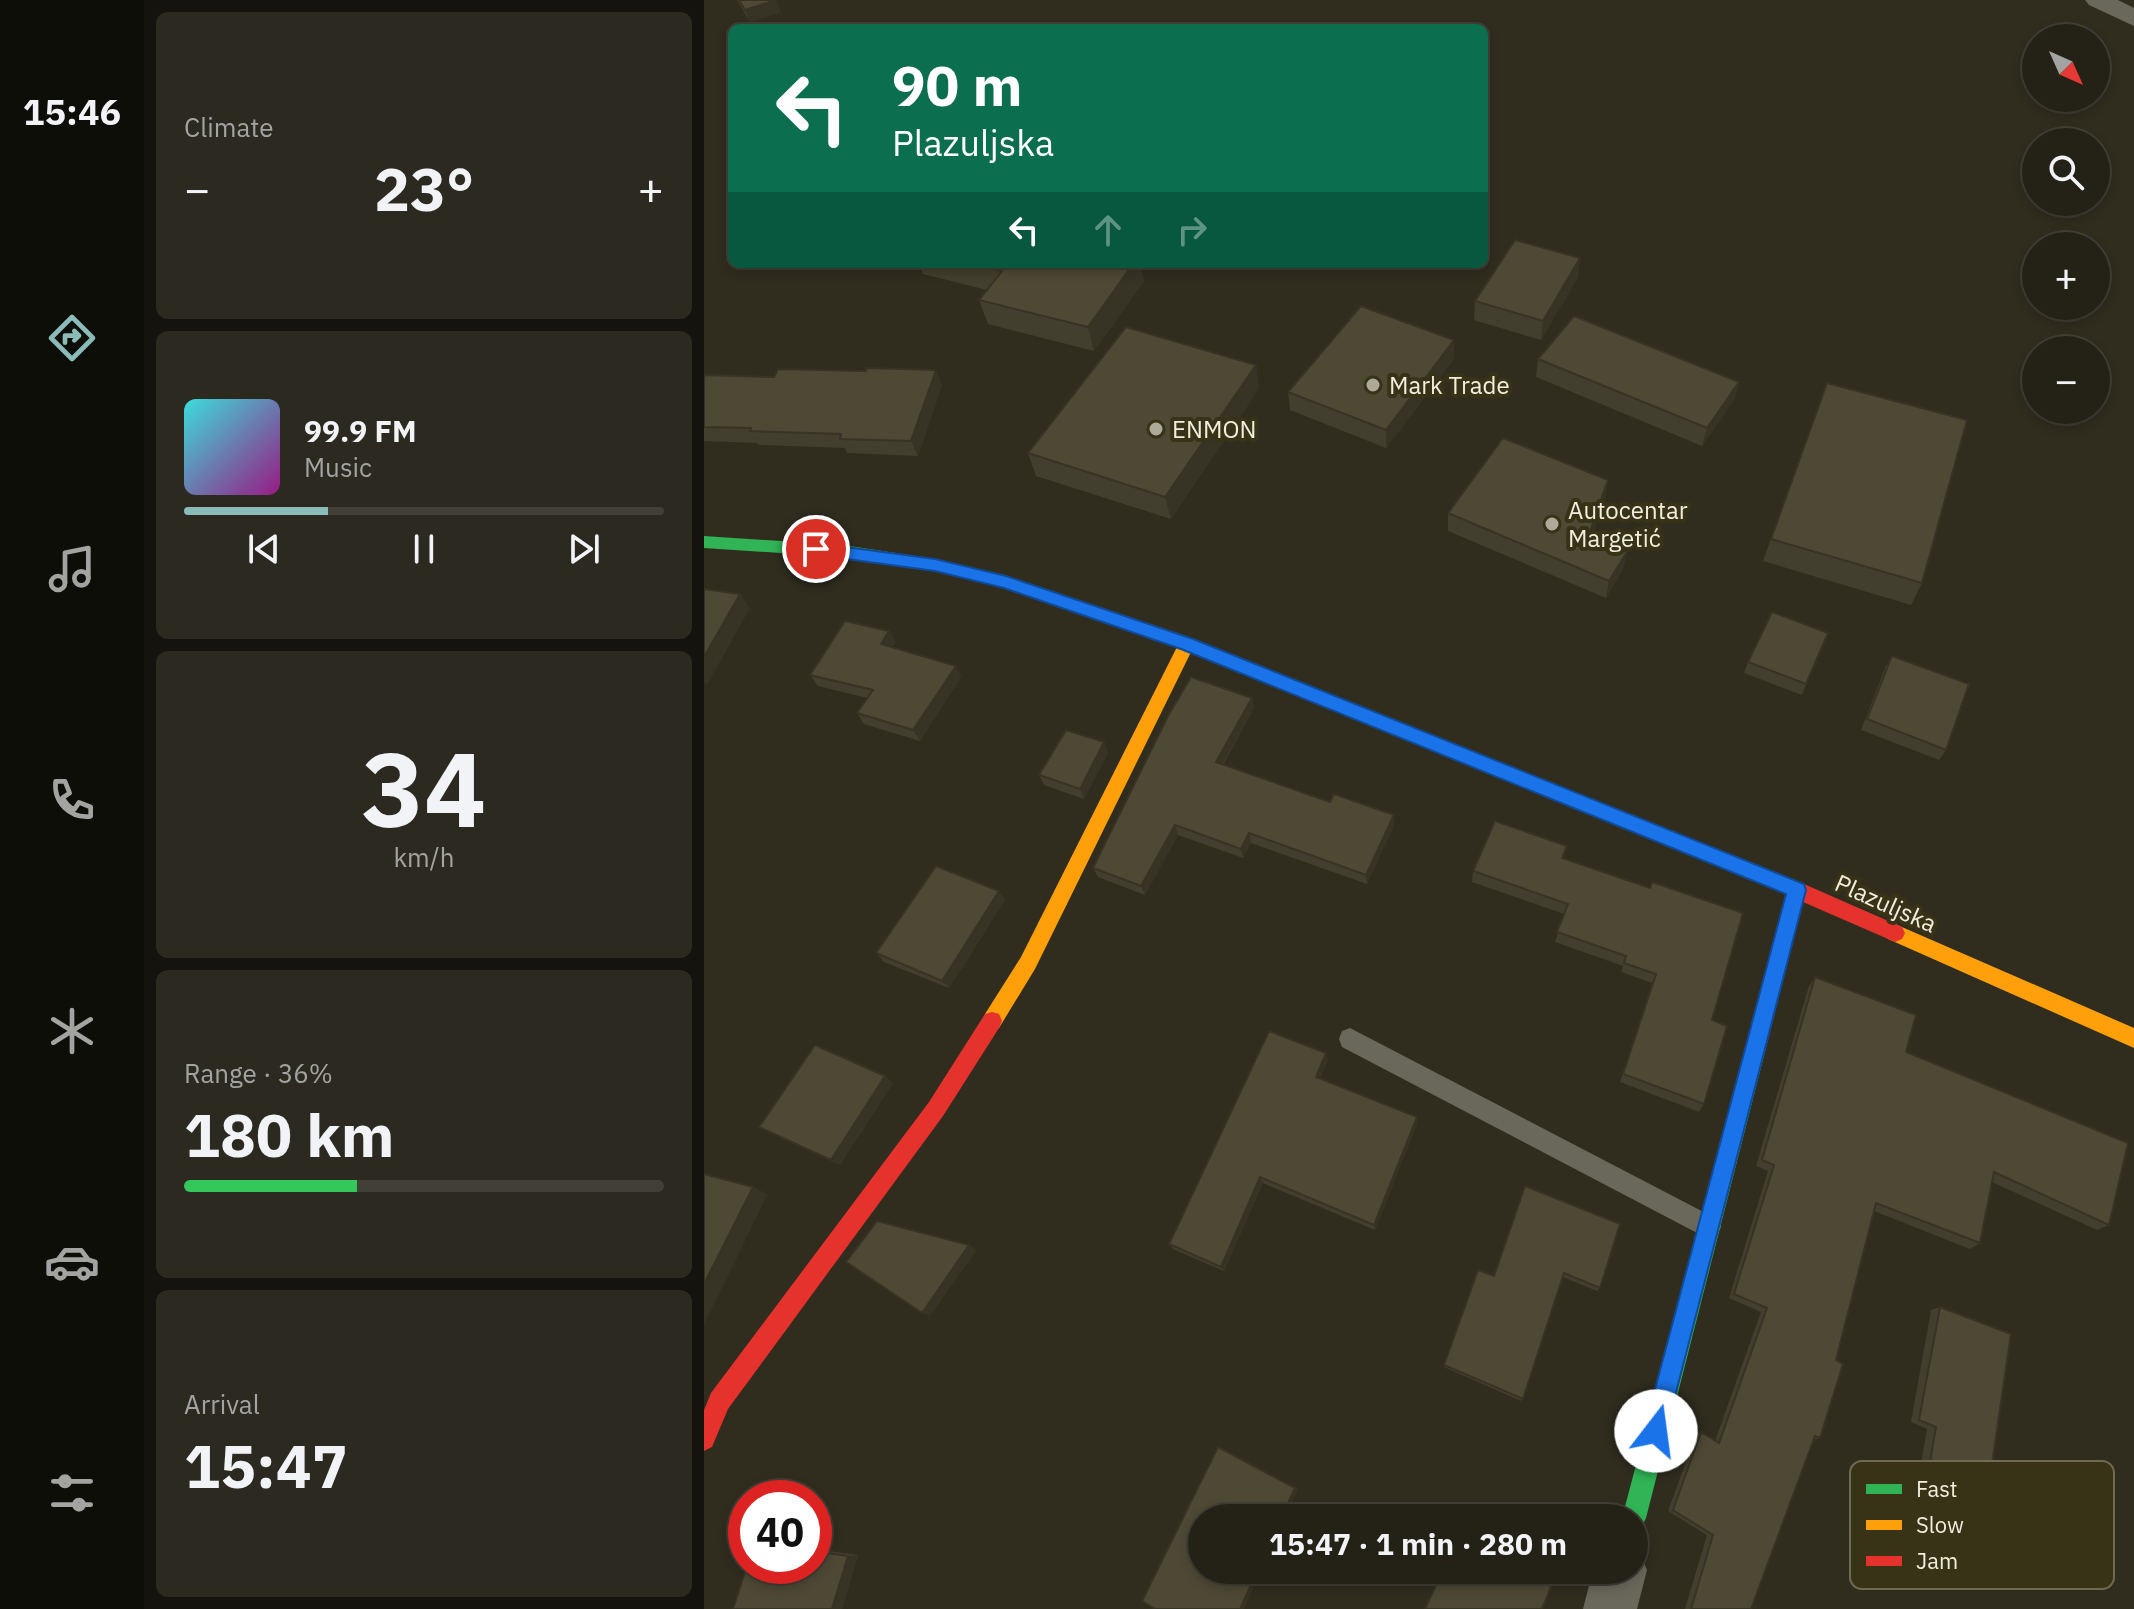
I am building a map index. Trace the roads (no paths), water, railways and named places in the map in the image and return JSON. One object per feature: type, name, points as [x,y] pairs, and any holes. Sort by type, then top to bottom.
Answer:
[{"type":"main road","name":"Plazuljska","points":[[704,542],[843,551],[935,565],[1006,582],[1187,644],[1797,890],[2134,1038]]},
{"type":"main road","points":[[704,1439],[719,1401],[936,1109],[1028,963],[1187,644]]},
{"type":"main road","points":[[1638,1504],[1797,890]]},
{"type":"street","points":[[2098,0],[2134,18]]},
{"type":"street","points":[[1610,1609],[1616,1584]]},
{"type":"lane","points":[[1350,1039],[1709,1227]]},
{"type":"place","name":"Mark Trade","points":[[1373,385]]},
{"type":"place","name":"ENMON","points":[[1156,429]]},
{"type":"place","name":"Autocentar Margetić","points":[[1552,524]]}]
